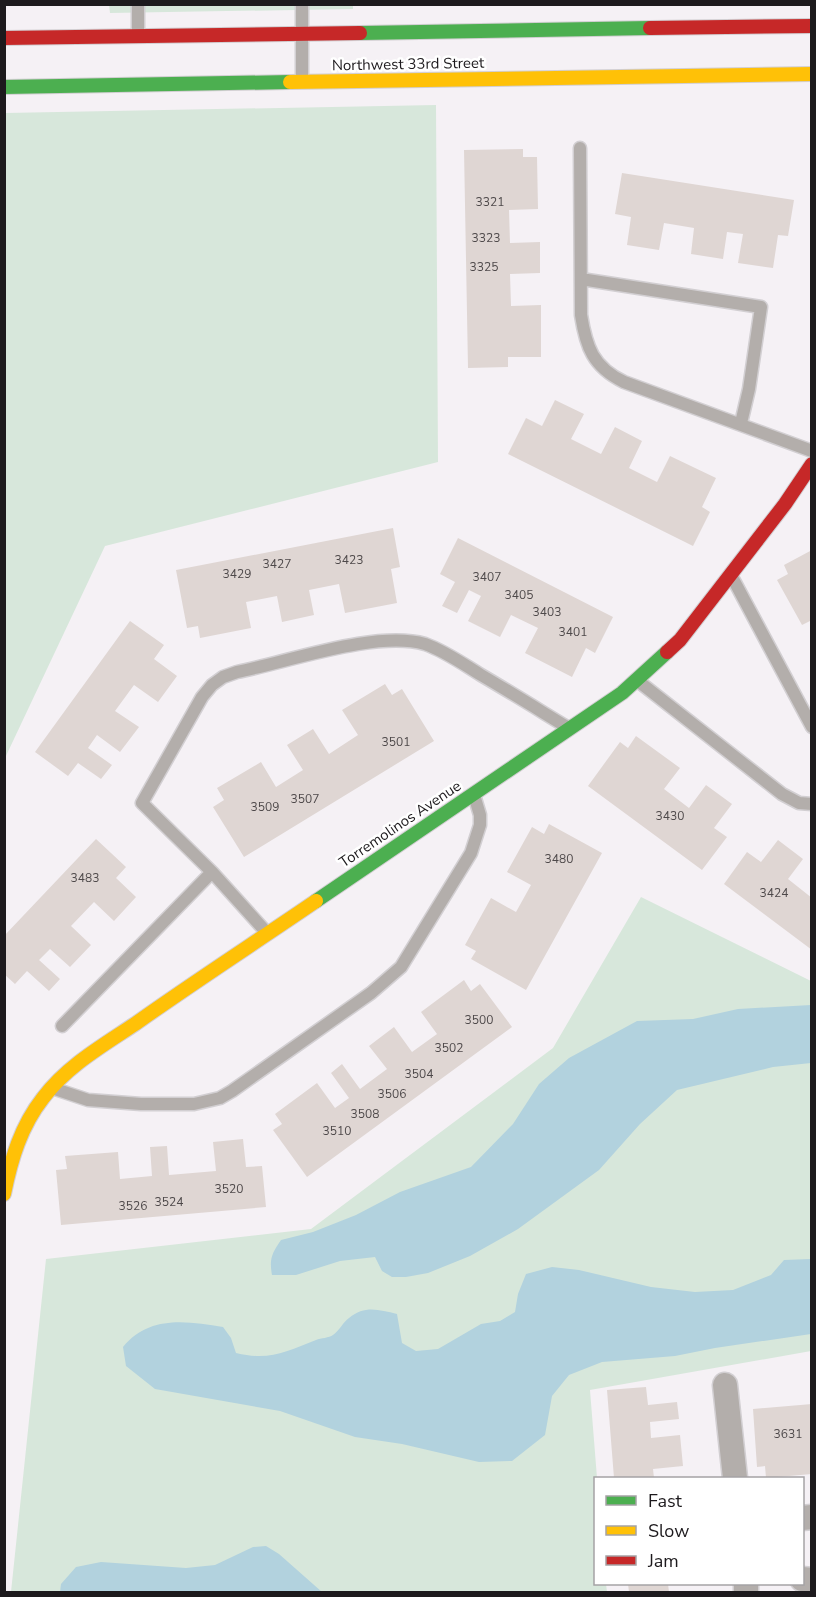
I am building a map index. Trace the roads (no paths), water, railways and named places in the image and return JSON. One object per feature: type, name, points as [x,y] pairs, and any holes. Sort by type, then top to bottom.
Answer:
[{"type":"street","name":"Northwest 33rd Street","points":[[4,39],[812,26]]},
{"type":"street","name":"Northwest 33rd Street","points":[[4,87],[812,74]]},
{"type":"street","name":"Torremolinos Avenue","points":[[4,1194],[11,1158],[25,1124],[50,1088],[84,1058],[571,729],[638,680],[680,640],[785,504],[812,464]]},
{"type":"street","points":[[725,1385],[735,1477]]},
{"type":"lane","points":[[138,4],[138,37]]},
{"type":"lane","points":[[302,4],[302,82]]},
{"type":"lane","points":[[580,148],[581,315],[590,352],[599,365],[611,375],[624,381],[812,451]]},
{"type":"lane","points":[[581,279],[761,307],[741,423]]},
{"type":"lane","points":[[731,575],[812,727]]},
{"type":"lane","points":[[268,934],[212,872],[142,803],[202,697],[212,685],[230,674],[351,645],[374,642],[411,642],[425,645],[453,658],[571,729]]},
{"type":"lane","points":[[638,680],[782,794],[799,803],[812,804]]},
{"type":"lane","points":[[50,1088],[88,1100],[141,1104],[194,1104],[220,1098],[232,1091],[371,993],[401,968],[477,840],[480,814],[474,794]]},
{"type":"lane","points":[[62,1026],[212,872]]},
{"type":"water","points":[[811,1005],[811,1063],[773,1067],[677,1090],[640,1124],[599,1170],[518,1229],[470,1256],[428,1273],[406,1277],[392,1277],[382,1271],[375,1257],[340,1261],[296,1275],[272,1275],[272,1256],[281,1240],[313,1232],[356,1215],[400,1192],[471,1167],[513,1124],[539,1084],[569,1058],[637,1021],[693,1019],[738,1009]]},
{"type":"water","points":[[811,1259],[811,1334],[675,1356],[602,1362],[569,1375],[552,1396],[545,1435],[512,1461],[479,1462],[402,1444],[355,1437],[280,1411],[155,1389],[126,1366],[123,1347],[145,1330],[157,1325],[182,1322],[223,1327],[231,1338],[236,1353],[268,1356],[331,1336],[355,1314],[372,1310],[397,1314],[402,1343],[416,1351],[438,1349],[481,1324],[500,1321],[515,1312],[518,1294],[526,1274],[552,1267],[579,1270],[651,1287],[695,1292],[733,1290],[771,1275],[784,1260]]},
{"type":"water","points":[[266,1546],[279,1554],[322,1592],[60,1592],[61,1584],[76,1567],[101,1562],[186,1568],[215,1565],[253,1547]]}]
